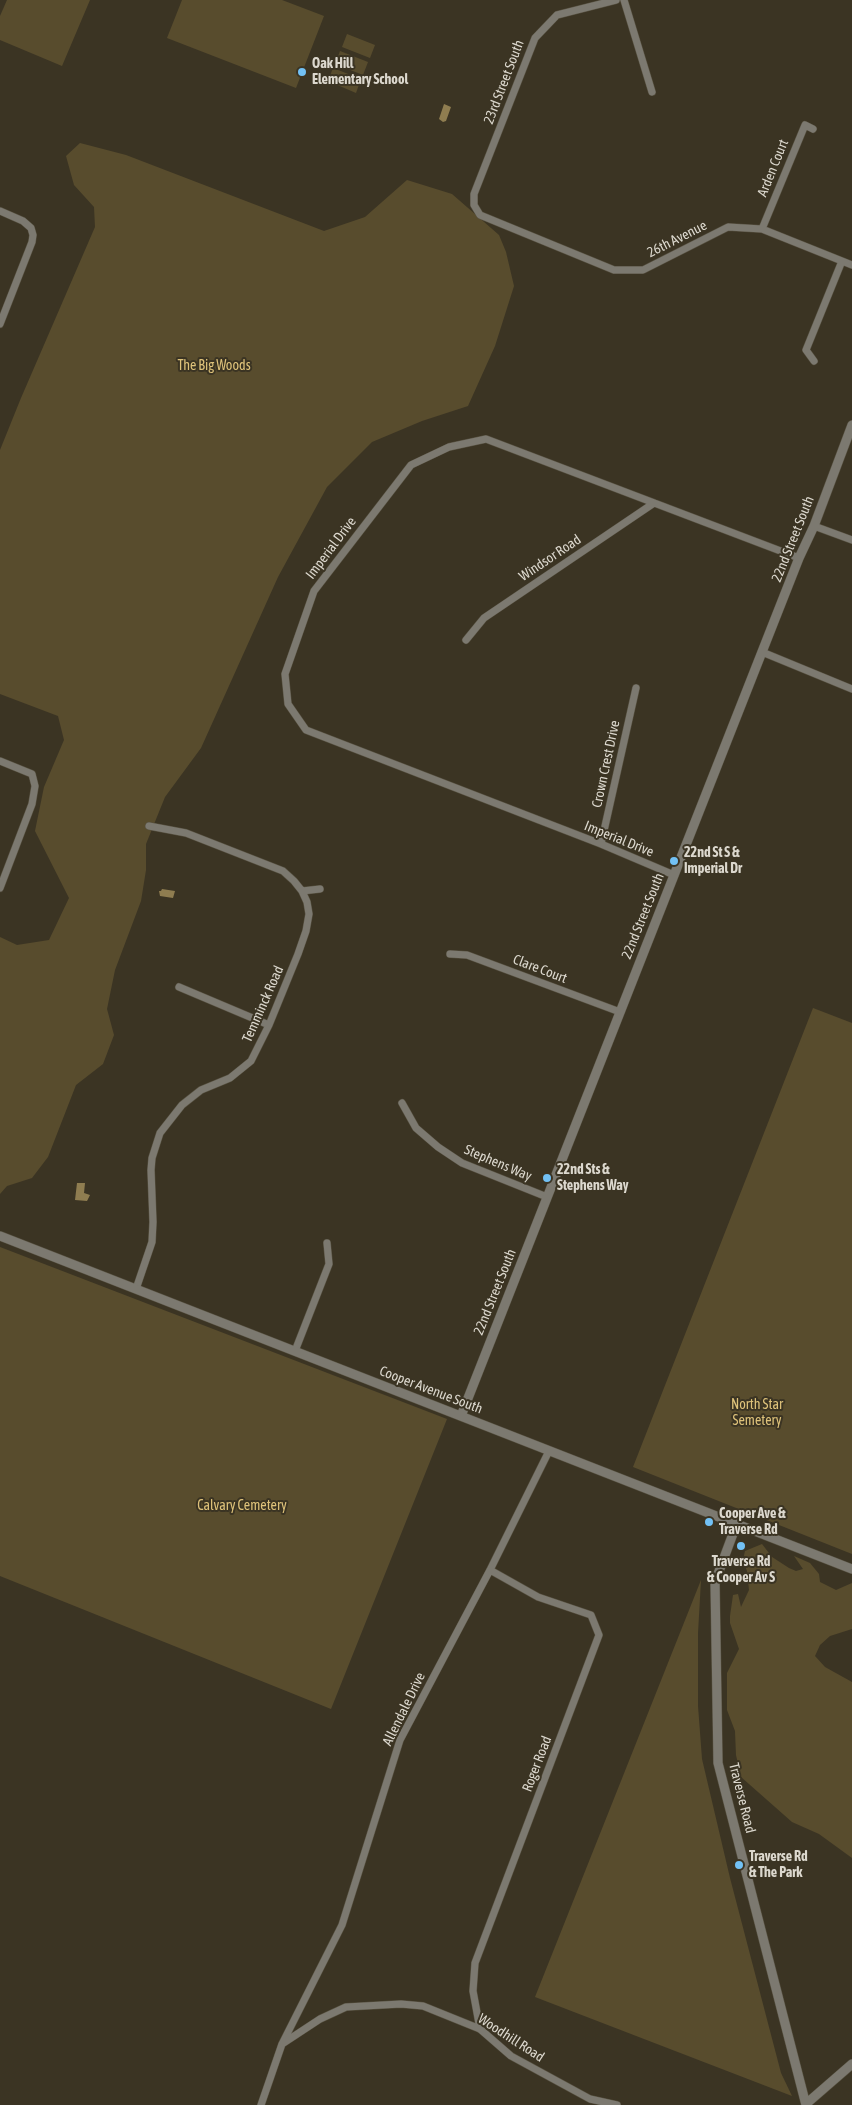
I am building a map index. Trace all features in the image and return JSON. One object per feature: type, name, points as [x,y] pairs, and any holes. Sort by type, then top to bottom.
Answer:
[{"type":"street","name":"23rd Street South","points":[[474,194],[535,38],[557,15],[616,0]]},
{"type":"street","points":[[624,0],[652,92]]},
{"type":"street","name":"Arden Court","points":[[762,229],[805,125],[813,129]]},
{"type":"street","name":"26th Avenue","points":[[474,194],[474,205],[480,215],[614,270],[643,270],[728,227],[762,229],[852,265]]},
{"type":"street","points":[[0,211],[23,221],[31,228],[32,242],[0,324]]},
{"type":"street","points":[[814,361],[806,350],[842,261]]},
{"type":"street","name":"22nd Street South","points":[[461,1416],[799,558],[814,526],[852,425]]},
{"type":"street","name":"Imperial Drive","points":[[674,875],[601,844],[306,730],[288,704],[285,674],[314,591],[411,465],[449,447],[486,439],[799,558]]},
{"type":"street","name":"Windsor Road","points":[[466,640],[484,618],[654,503]]},
{"type":"street","points":[[814,526],[852,540]]},
{"type":"street","points":[[762,652],[852,689]]},
{"type":"street","name":"Crown Crest Drive","points":[[601,844],[636,688]]},
{"type":"street","points":[[0,761],[32,774],[35,782],[34,799],[0,888]]},
{"type":"street","points":[[149,826],[186,833],[274,867],[294,881],[302,891],[320,889]]},
{"type":"street","name":"Temminck Road","points":[[136,1289],[152,1242],[154,1222],[151,1170],[152,1158],[160,1133],[182,1105],[202,1090],[230,1078],[251,1060],[269,1025],[306,931],[309,914],[307,902],[302,891]]},
{"type":"street","name":"Clare Court","points":[[450,954],[467,955],[620,1012]]},
{"type":"street","points":[[179,987],[269,1025]]},
{"type":"street","name":"Stephens Way","points":[[402,1103],[416,1128],[438,1147],[462,1163],[547,1197]]},
{"type":"street","name":"Cooper Avenue South","points":[[0,1236],[852,1569]]},
{"type":"street","points":[[295,1351],[329,1264],[327,1243]]},
{"type":"street","name":"Allendale Drive","points":[[282,2044],[342,1925],[400,1740],[490,1570],[549,1451]]},
{"type":"street","name":"Traverse Road","points":[[737,1524],[715,1582],[718,1763],[806,2105]]},
{"type":"street","name":"Roger Road","points":[[480,2030],[473,1992],[475,1963],[599,1634],[591,1615],[538,1597],[490,1570]]},
{"type":"street","name":"Woodhill Road","points":[[282,2044],[320,2019],[346,2007],[402,2004],[423,2006],[480,2030],[511,2056],[590,2099],[617,2105]]},
{"type":"street","points":[[261,2105],[282,2044]]},
{"type":"street","points":[[806,2105],[852,2064]]},
{"type":"green space","points":[[7,0],[90,0],[62,66],[0,40],[0,16]]},
{"type":"green space","points":[[182,0],[282,0],[324,16],[296,88],[167,38]]},
{"type":"green space","points":[[347,34],[375,45],[370,58],[342,47]]},
{"type":"green space","points":[[340,51],[368,62],[363,75],[335,64]]},
{"type":"green space","points":[[333,68],[361,79],[356,93],[328,81]]},
{"type":"green space","name":"The Big Woods","points":[[80,143],[126,155],[324,231],[365,217],[407,180],[452,194],[499,235],[506,252],[514,286],[495,346],[468,406],[422,421],[372,442],[327,487],[278,577],[201,748],[165,797],[146,844],[146,870],[141,901],[115,970],[107,1009],[114,1035],[103,1064],[76,1085],[48,1157],[32,1178],[7,1186],[0,1194],[0,937],[17,945],[49,940],[69,898],[35,831],[44,787],[64,740],[58,716],[0,694],[0,450],[95,227],[94,207],[74,185],[66,156]]},
{"type":"green space","name":"North Star Semetery","points":[[813,1008],[852,1023],[852,1554],[633,1467]]},
{"type":"green space","name":"Calvary Cemetery","points":[[0,1247],[447,1419],[331,1709],[0,1576]]},
{"type":"green space","points":[[762,1544],[772,1557],[796,1571],[803,1569],[794,1556],[810,1563],[819,1574],[820,1582],[836,1590],[852,1583],[852,1629],[830,1636],[820,1645],[815,1656],[825,1667],[852,1682],[852,1858],[819,1834],[792,1822],[741,1777],[736,1755],[735,1731],[727,1710],[727,1673],[739,1649],[730,1623],[730,1616],[733,1595],[738,1594],[741,1607],[749,1590],[747,1571],[743,1560],[745,1551]]},
{"type":"green space","points":[[701,1580],[698,1633],[698,1706],[702,1759],[730,1878],[781,2073],[792,2096],[535,1997]]},
{"type":"shaded area","points":[[444,104],[451,107],[446,121],[443,122],[439,119]]},
{"type":"shaded area","points":[[162,889],[175,891],[173,898],[160,896],[159,891]]},
{"type":"shaded area","points":[[77,1183],[85,1183],[84,1193],[90,1195],[87,1201],[75,1200]]},
{"type":"place","name":"Oak Hill Elementary School","points":[[302,72]]},
{"type":"place","name":"22nd St S & Imperial Dr","points":[[674,861]]},
{"type":"place","name":"22nd Sts & Stephens Way","points":[[547,1178]]},
{"type":"place","name":"Cooper Ave & Traverse Rd","points":[[709,1522]]},
{"type":"place","name":"Traverse Rd & Cooper Av S","points":[[741,1546]]},
{"type":"place","name":"Traverse Rd & The Park","points":[[739,1865]]}]
